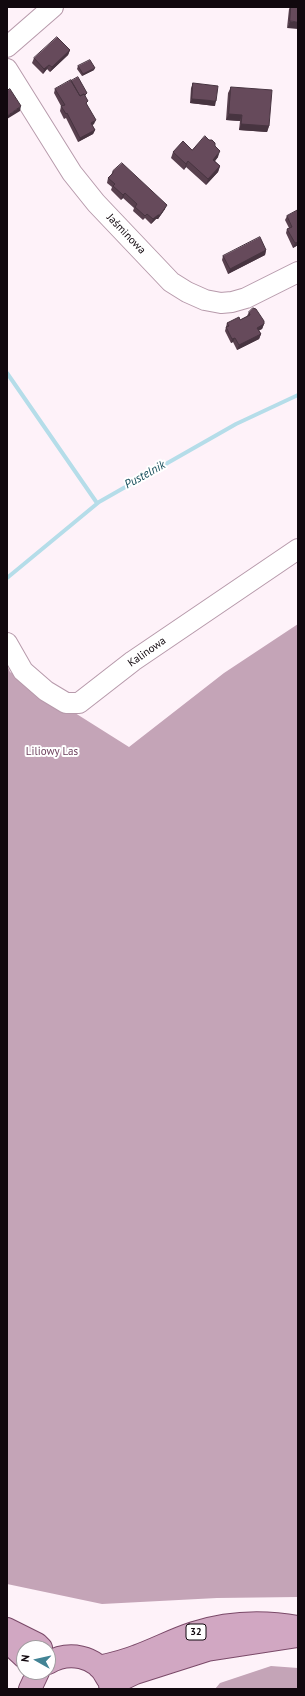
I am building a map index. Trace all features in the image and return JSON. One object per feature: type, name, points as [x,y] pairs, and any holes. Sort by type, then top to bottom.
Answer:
[{"type":"main road","name":"32","points":[[99,1667],[136,1657],[193,1633],[215,1627],[233,1624],[261,1623],[298,1627]]},
{"type":"main road","points":[[7,1629],[29,1640]]},
{"type":"main road","name":"32","points":[[56,1660],[67,1656],[79,1656],[89,1660],[99,1667],[106,1675],[110,1687],[135,1673],[207,1650],[298,1636]]},
{"type":"main road","points":[[7,1642],[16,1648]]},
{"type":"street","points":[[7,47],[53,7]]},
{"type":"street","name":"Jaśminowa","points":[[7,69],[72,173],[96,203],[171,282],[187,292],[205,300],[221,303],[246,298],[298,272]]},
{"type":"street","name":"Kalinowa","points":[[7,643],[23,671],[46,691],[66,703],[79,703],[133,661],[296,550]]},
{"type":"green space","name":"Liliowy Las","points":[[298,624],[298,1597],[217,1598],[102,1604],[7,1584],[7,665],[10,672],[129,747],[224,673]]},
{"type":"green space","points":[[271,1666],[298,1668],[298,1689],[215,1689],[220,1683]]},
{"type":"building","points":[[291,7],[298,7],[298,22],[290,21]]},
{"type":"building","points":[[57,37],[70,50],[52,67],[49,65],[44,69],[34,58]]},
{"type":"building","points":[[90,60],[95,68],[83,74],[78,66]]},
{"type":"building","points":[[78,77],[87,93],[85,95],[80,96],[71,81]]},
{"type":"building","points":[[71,80],[80,96],[84,94],[88,101],[86,103],[96,120],[91,123],[95,130],[80,138],[67,113],[66,114],[61,106],[65,105],[55,89]]},
{"type":"building","points":[[193,83],[218,86],[216,101],[192,99]]},
{"type":"building","points":[[231,87],[272,90],[269,126],[241,124],[242,115],[229,114]]},
{"type":"building","points":[[10,89],[21,106],[7,116],[7,91]]},
{"type":"building","points":[[205,136],[215,143],[215,146],[220,151],[213,160],[220,166],[208,179],[188,161],[186,164],[173,152],[183,141],[192,150]]},
{"type":"building","points":[[122,163],[167,205],[160,215],[153,219],[147,214],[145,216],[135,207],[137,204],[125,193],[123,195],[113,186],[115,184],[108,178]]},
{"type":"building","points":[[298,210],[298,242],[295,243],[287,229],[292,227],[287,216]]},
{"type":"building","points":[[260,237],[266,250],[230,269],[223,256]]},
{"type":"building","points":[[253,308],[256,309],[264,321],[264,324],[257,328],[261,334],[239,345],[235,338],[232,339],[226,327],[229,326],[227,323],[239,317],[240,320],[250,315],[249,312]]},
{"type":"waterway","points":[[7,373],[97,503]]},
{"type":"waterway","name":"Pustelnik","points":[[7,578],[99,502],[236,424],[298,395]]}]
